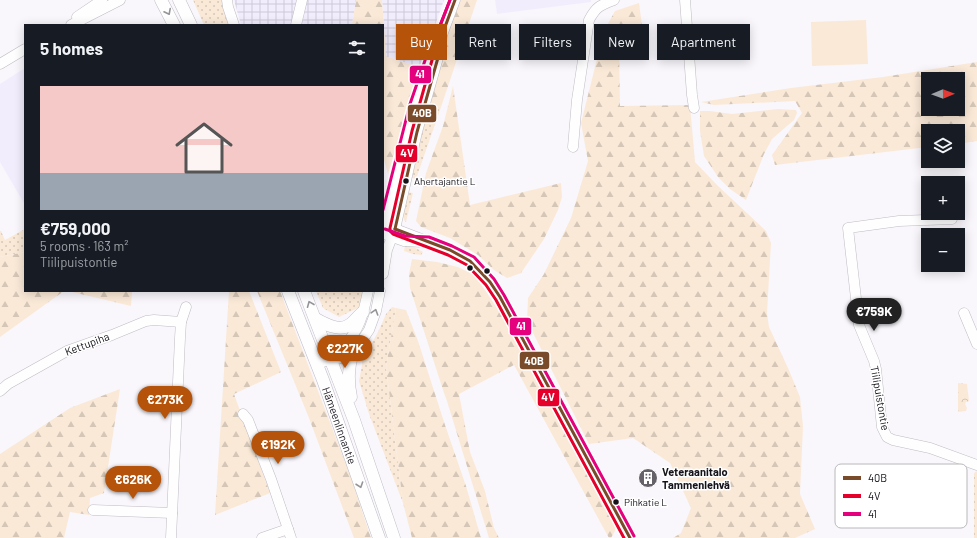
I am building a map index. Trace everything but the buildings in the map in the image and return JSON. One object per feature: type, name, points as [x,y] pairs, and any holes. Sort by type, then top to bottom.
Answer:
[{"type":"main road","points":[[162,0],[174,24]]},
{"type":"main road","points":[[179,0],[191,24]]},
{"type":"main road","name":"Hämeenlinnantie","points":[[288,292],[317,364],[379,538]]},
{"type":"main road","name":"Hämeenlinnantie","points":[[304,292],[354,420],[394,538]]},
{"type":"main road","points":[[316,319],[330,326],[339,328],[348,326],[363,312]]},
{"type":"main road","points":[[352,355],[349,363],[349,388],[354,420]]},
{"type":"street","points":[[66,24],[102,0]]},
{"type":"street","points":[[73,24],[120,0]]},
{"type":"street","points":[[227,0],[234,24]]},
{"type":"street","points":[[296,24],[302,0]]},
{"type":"street","points":[[446,24],[455,0]]},
{"type":"street","points":[[573,147],[577,100],[589,20],[594,10],[603,4],[614,0]]},
{"type":"street","points":[[685,0],[694,108]]},
{"type":"street","points":[[0,64],[24,50]]},
{"type":"street","points":[[431,60],[414,106],[384,225],[390,233],[404,241],[428,242],[450,250],[470,261],[490,282],[500,297],[629,538]]},
{"type":"street","points":[[384,268],[390,233],[437,60]]},
{"type":"street","name":"Tiilipuistontie","points":[[926,220],[899,221],[848,228],[859,325],[876,369],[882,427],[887,437],[930,448],[977,465]]},
{"type":"street","points":[[331,359],[354,333],[360,323],[368,292]]},
{"type":"street","points":[[317,364],[331,359],[345,358],[352,355],[368,330],[376,311],[380,292]]},
{"type":"street","points":[[171,538],[181,322],[186,307]]},
{"type":"street","points":[[964,313],[977,344]]},
{"type":"street","name":"Kettupiha","points":[[0,391],[8,384],[67,351],[146,321],[154,320],[181,322]]},
{"type":"street","points":[[243,414],[248,420],[290,534],[262,538]]},
{"type":"street","points":[[93,510],[172,513]]},
{"type":"shaded area","points":[[234,0],[356,0],[352,24],[241,24]]},
{"type":"shaded area","points":[[382,0],[444,0],[436,24],[396,24],[396,60],[386,56]]},
{"type":"shaded area","points":[[495,0],[591,0],[591,2],[497,14]]},
{"type":"shaded area","points":[[397,60],[423,60],[420,68]]},
{"type":"shaded area","points":[[24,69],[24,203],[0,162],[0,84]]},
{"type":"green space","points":[[193,0],[223,0],[225,14],[229,24],[204,24]]},
{"type":"green space","points":[[356,0],[382,0],[384,24],[352,24]]},
{"type":"green space","points":[[461,0],[477,0],[469,24],[455,24],[455,60],[457,60],[441,107],[428,102],[440,60],[447,60],[447,37]]},
{"type":"green space","points":[[639,3],[642,24],[608,24],[615,11]]},
{"type":"green space","points":[[866,20],[868,64],[812,66],[811,22]]},
{"type":"green space","points":[[384,28],[386,56],[420,68],[388,174],[384,160]]},
{"type":"green space","points":[[597,60],[619,60],[620,106],[690,105],[695,162],[766,231],[771,243],[767,313],[769,327],[800,397],[803,426],[800,494],[815,529],[795,538],[673,538],[681,533],[691,508],[670,463],[633,438],[589,444],[527,321],[528,298],[544,274],[571,218],[588,161],[581,123]]},
{"type":"green space","points":[[977,62],[977,141],[965,143],[965,124],[921,124],[921,148],[775,165],[772,155],[802,113],[795,101],[714,105],[701,102],[791,88],[883,77]]},
{"type":"green space","points":[[453,86],[470,205],[561,183],[562,197],[558,210],[544,239],[521,273],[507,278],[494,270],[478,255],[450,238],[421,227],[416,221],[426,173],[443,126]]},
{"type":"green space","points":[[428,102],[441,107],[416,179],[412,178]]},
{"type":"green space","points":[[778,109],[796,110],[797,113],[794,120],[772,139],[764,154],[746,200],[730,189],[718,177],[704,156],[700,131],[700,111],[732,114]]},
{"type":"green space","points":[[408,192],[413,193],[406,222],[403,214]]},
{"type":"green space","points":[[24,230],[24,252],[0,257],[0,231],[5,240]]},
{"type":"green space","points":[[410,245],[423,252],[421,255],[404,251],[405,246]]},
{"type":"green space","points":[[24,252],[24,292],[63,292],[0,337],[0,257]]},
{"type":"green space","points":[[412,259],[437,262],[458,267],[474,275],[487,293],[502,316],[615,525],[615,531],[611,538],[609,538],[514,365],[459,394],[470,452],[485,491],[494,528],[499,538],[489,538],[447,401],[410,288],[409,274]]},
{"type":"green space","points":[[72,292],[132,292],[131,306]]},
{"type":"green space","points":[[229,292],[249,292],[281,372],[234,394],[270,493],[215,515]]},
{"type":"green space","points":[[257,292],[280,292],[350,475],[371,538],[354,538],[309,418]]},
{"type":"green space","points":[[316,292],[368,292],[364,305],[339,317],[323,308]]},
{"type":"green space","points":[[392,307],[396,308],[386,367],[403,503],[369,414],[359,381],[363,360],[386,314]]},
{"type":"green space","points":[[396,308],[406,310],[418,341],[466,486],[481,538],[412,538],[403,503],[386,367]]},
{"type":"green space","points":[[958,383],[967,384],[969,401],[965,404],[967,408],[966,411],[958,412]]},
{"type":"green space","points":[[120,389],[104,493],[90,498],[89,515],[70,512],[64,538],[0,538],[0,454],[70,408]]},
{"type":"green space","points":[[977,471],[977,538],[974,538],[974,473]]},
{"type":"transit line","name":"4V","points":[[450,0],[437,34],[436,46],[412,131],[390,231],[393,234],[448,255],[467,265],[486,285],[496,300],[624,538]]},
{"type":"transit line","name":"41","points":[[384,206],[410,104],[431,43],[437,33],[450,0]]},
{"type":"transit line","name":"40B","points":[[395,229],[417,132],[441,47],[442,35],[455,0]]},
{"type":"transit line","name":"41","points":[[385,229],[405,236],[429,237],[452,246],[474,257],[494,279],[634,536]]},
{"type":"transit line","name":"40B","points":[[395,229],[450,250],[470,261],[490,282],[500,297],[630,538]]},
{"type":"place","name":"Ahertajantie L","points":[[406,181]]},
{"type":"place","name":"Veteraanitalo Tammenlehvä","points":[[648,478]]},
{"type":"place","name":"Pihkatie L","points":[[616,502]]}]
